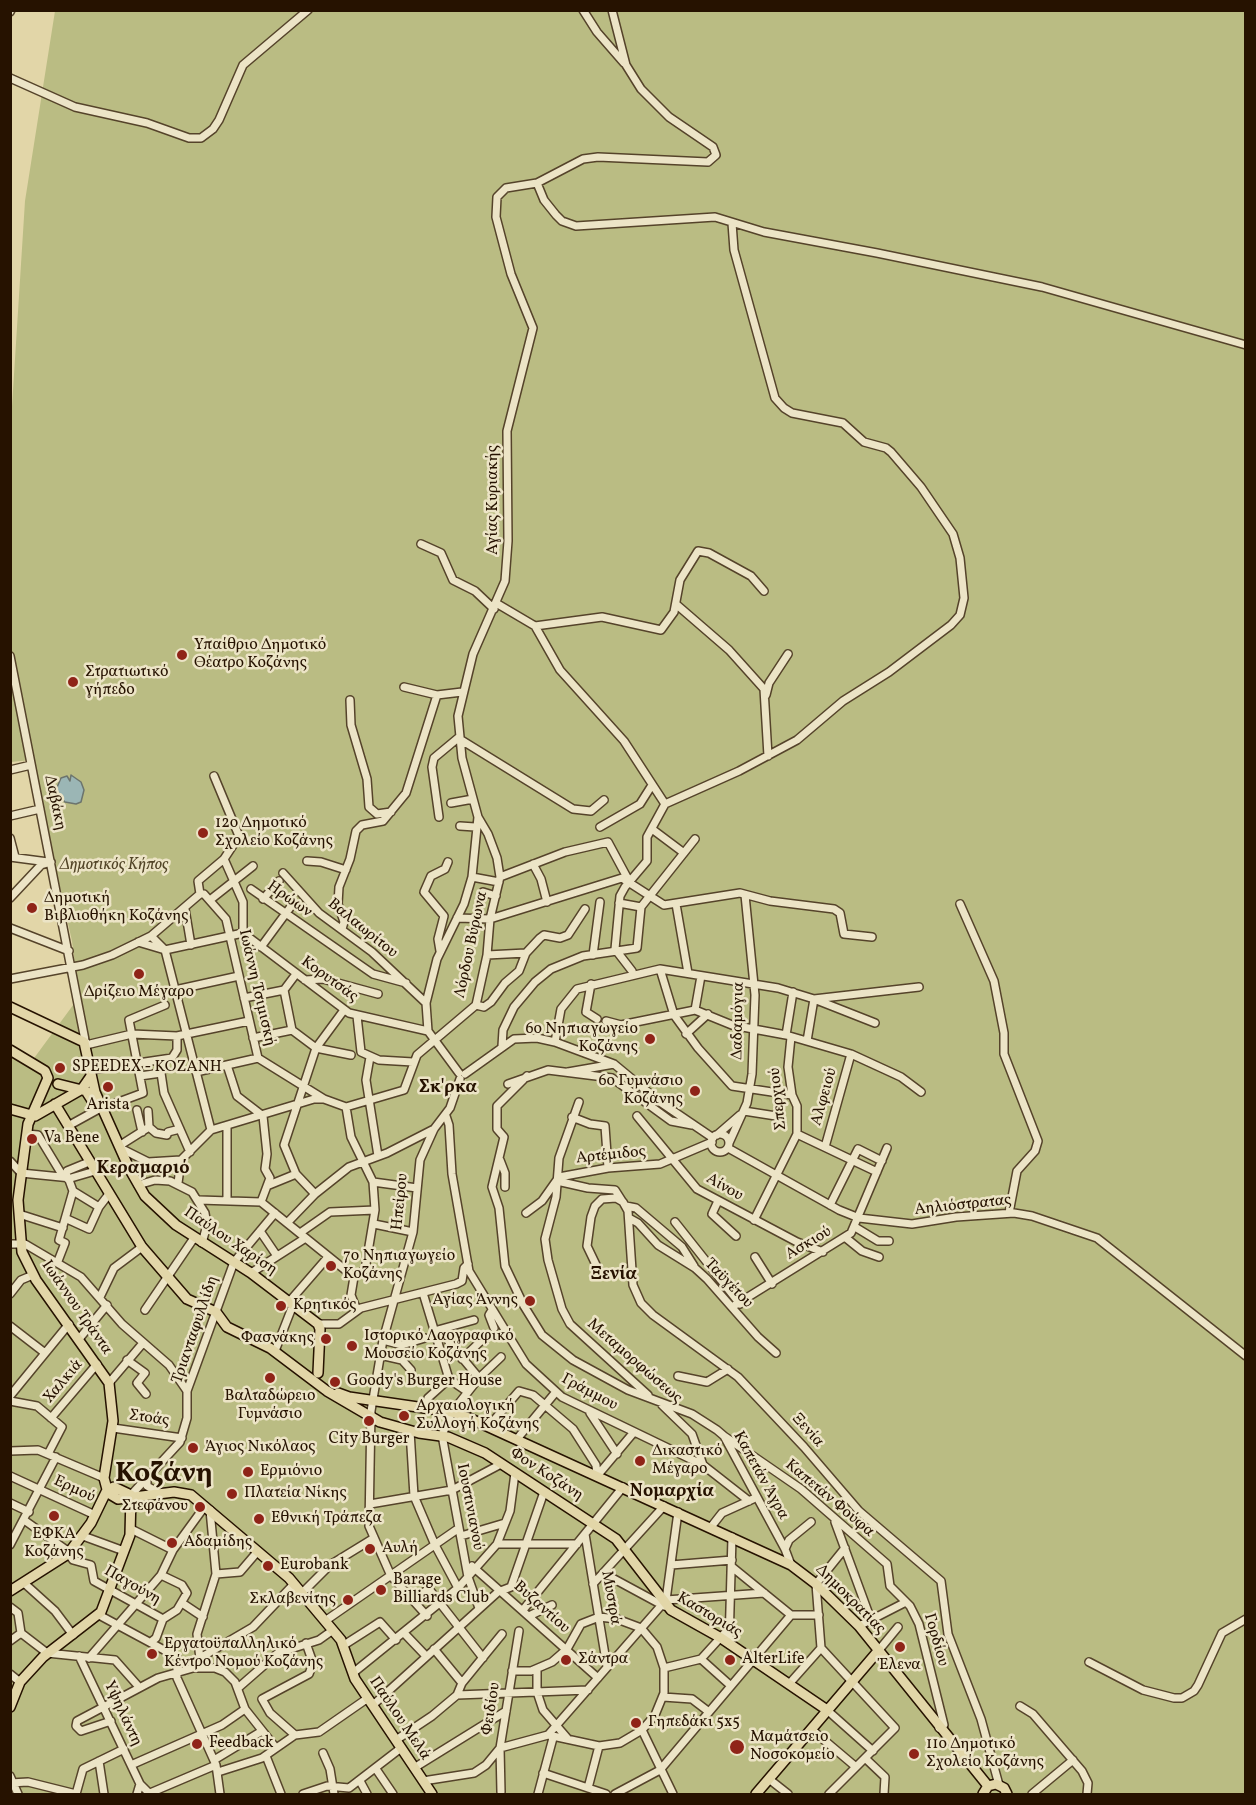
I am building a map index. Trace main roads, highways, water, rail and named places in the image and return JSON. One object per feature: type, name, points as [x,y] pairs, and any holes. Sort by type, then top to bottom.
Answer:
[{"type":"main road","points":[[10,1007],[73,1034],[86,1045],[91,1072],[89,1082],[82,1089],[30,1116],[10,1109]]},
{"type":"main road","points":[[10,1050],[45,1071],[48,1078],[44,1088],[46,1101],[57,1102]]},
{"type":"main road","name":"Παύλου Χαρίση","points":[[91,1072],[99,1109]]},
{"type":"main road","points":[[44,1088],[58,1084],[82,1089]]},
{"type":"main road","points":[[57,1102],[63,1092],[58,1084]]},
{"type":"main road","name":"Ιωάννου Τράντα","points":[[44,1088],[30,1116],[14,1201],[19,1214],[16,1244],[33,1275],[109,1383],[113,1428],[104,1478],[110,1488]]},
{"type":"main road","name":"Παύλου Χαρίση","points":[[82,1089],[88,1093],[99,1109],[138,1185],[153,1205],[198,1241],[251,1273],[318,1324],[320,1329],[313,1376]]},
{"type":"main road","points":[[57,1102],[89,1162],[142,1247],[188,1299],[216,1312],[224,1323]]},
{"type":"main road","points":[[10,1104],[28,1110],[35,1105]]},
{"type":"main road","points":[[211,1326],[216,1322],[224,1323],[275,1351],[313,1376]]},
{"type":"main road","name":"Δημοκρατίας","points":[[313,1376],[343,1395],[452,1412],[489,1426],[791,1565],[816,1584],[859,1626],[939,1728],[984,1792]]},
{"type":"main road","name":"Φον Κοζάνη","points":[[313,1376],[372,1418],[410,1431],[442,1435],[476,1449],[616,1539],[671,1610]]},
{"type":"main road","points":[[10,1591],[68,1554],[82,1536],[110,1488],[131,1495],[131,1529],[99,1615],[47,1653],[20,1682],[10,1707]]},
{"type":"main road","name":"Παύλου Μελά","points":[[131,1495],[187,1493],[208,1508],[294,1584],[344,1645],[353,1673],[370,1702],[432,1794]]},
{"type":"main road","name":"Καστοριάς","points":[[671,1610],[725,1641],[827,1710]]},
{"type":"main road","points":[[756,1794],[879,1650]]},
{"type":"main road","points":[[984,1792],[999,1785],[1007,1794]]},
{"type":"water","points":[[71,775],[81,782],[84,790],[81,802],[76,804],[65,802],[55,792],[61,778],[67,776],[70,781]]},
{"type":"place","name":"Υπαίθριο Δημοτικό Θέατρο Κοζάνης","points":[[182,655]]},
{"type":"place","name":"Στρατιωτικό γήπεδο","points":[[73,682]]},
{"type":"place","name":"12ο Δημοτικό Σχολείο Κοζάνης","points":[[203,833]]},
{"type":"place","name":"Δημοτική Βιβλιοθήκη Κοζάνης","points":[[32,908]]},
{"type":"place","name":"Δρίζειο Μέγαρο","points":[[139,974]]},
{"type":"place","name":"6ο Νηπιαγωγείο Κοζάνης","points":[[650,1039]]},
{"type":"place","name":"SPEEDEX - ΚΟΖΑΝΗ","points":[[60,1068]]},
{"type":"place","name":"Arista","points":[[108,1087]]},
{"type":"place","name":"6ο Γυμνάσιο Κοζάνης","points":[[695,1091]]},
{"type":"place","name":"Va Bene","points":[[32,1139]]},
{"type":"place","name":"7ο Νηπιαγωγείο Κοζάνης","points":[[331,1266]]},
{"type":"place","name":"Αγίας Άννης","points":[[530,1301]]},
{"type":"place","name":"Κρητικός","points":[[281,1306]]},
{"type":"place","name":"Φασνάκης","points":[[326,1339]]},
{"type":"place","name":"Ιστορικό Λαογραφικό Μουσείο Κοζάνης","points":[[352,1346]]},
{"type":"place","name":"Βαλταδώρειο Γυμνάσιο","points":[[270,1378]]},
{"type":"place","name":"Goody's Burger House","points":[[335,1382]]},
{"type":"place","name":"Αρχαιολογική Συλλογή Κοζάνης","points":[[404,1416]]},
{"type":"place","name":"City Burger","points":[[369,1421]]},
{"type":"place","name":"Άγιος Νικόλαος","points":[[193,1448]]},
{"type":"place","name":"Δικαστικό Μέγαρο","points":[[640,1461]]},
{"type":"place","name":"Ερμιόνιο","points":[[248,1472]]},
{"type":"place","name":"Πλατεία Νίκης","points":[[232,1494]]},
{"type":"place","name":"Στεφάνου","points":[[200,1507]]},
{"type":"place","name":"ΕΦΚΑ Κοζάνης","points":[[54,1516]]},
{"type":"place","name":"Εθνική Τράπεζα","points":[[259,1519]]},
{"type":"place","name":"Αδαμίδης","points":[[172,1543]]},
{"type":"place","name":"Αυλή","points":[[370,1549]]},
{"type":"place","name":"Eurobank","points":[[268,1566]]},
{"type":"place","name":"Barage Billiards Club","points":[[381,1590]]},
{"type":"place","name":"Σκλαβενίτης","points":[[348,1600]]},
{"type":"place","name":"Έλενα","points":[[900,1647]]},
{"type":"place","name":"Εργατοϋπαλληλικό Κέντρο Νομού Κοζάνης","points":[[152,1654]]},
{"type":"place","name":"Σάντρα","points":[[566,1660]]},
{"type":"place","name":"AlterLife","points":[[730,1660]]},
{"type":"place","name":"Γηπεδάκι 5x5","points":[[636,1723]]},
{"type":"place","name":"Feedback","points":[[197,1744]]},
{"type":"place","name":"Μαμάτσειο Νοσοκομείο","points":[[737,1747]]},
{"type":"place","name":"11ο Δημοτικό Σχολείο Κοζάνης","points":[[914,1754]]},
{"type":"district","name":"Σκ'ρκα","points":[[448,1089]]},
{"type":"district","name":"Κεραμαριό","points":[[143,1170]]},
{"type":"district","name":"Ξενία","points":[[614,1276]]},
{"type":"district","name":"Κοζάνη","points":[[164,1476]]},
{"type":"district","name":"Νομαρχία","points":[[672,1493]]},
{"type":"park label","name":"Δημοτικός Κήπος","points":[[114,866]]}]
